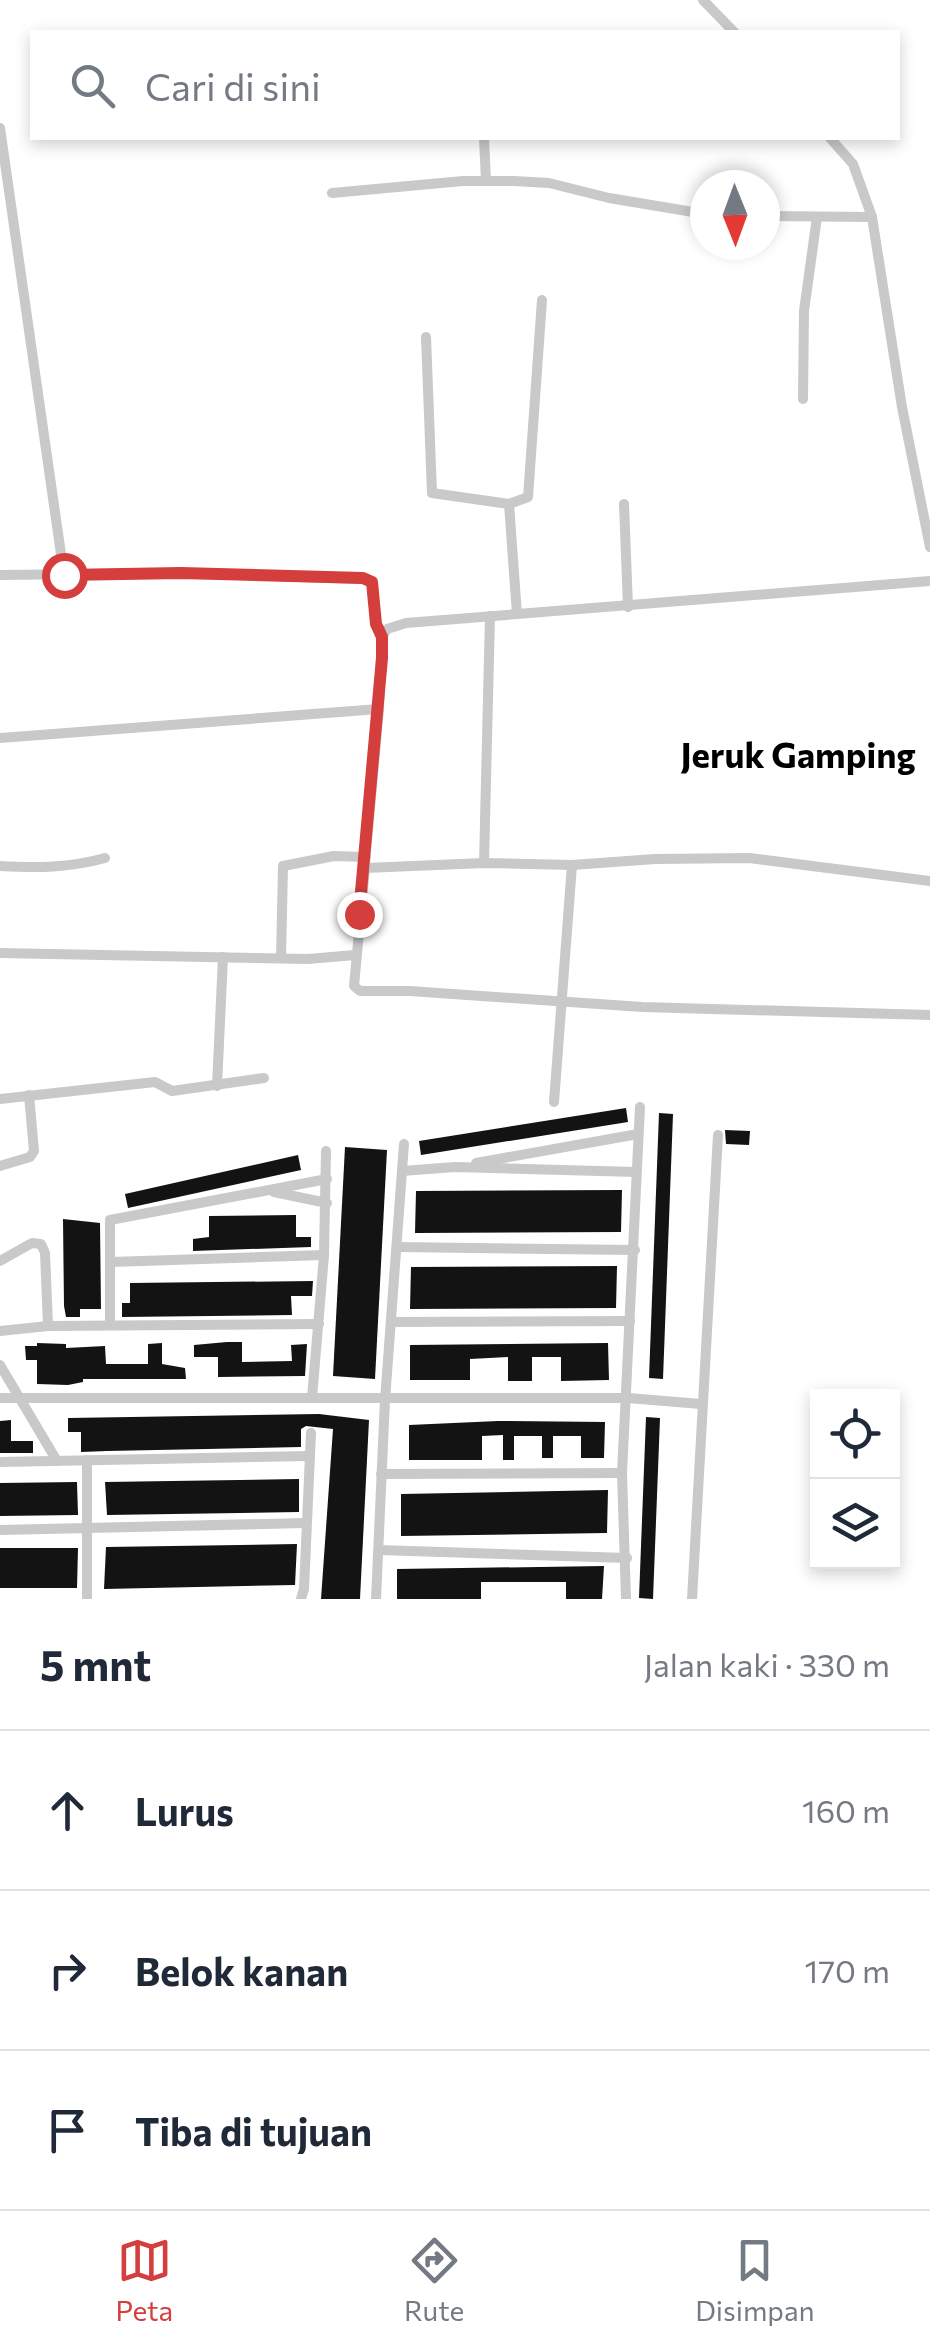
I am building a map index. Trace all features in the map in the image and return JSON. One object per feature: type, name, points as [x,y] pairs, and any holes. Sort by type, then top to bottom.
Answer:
[{"type":"street","points":[[704,0],[732,30]]},
{"type":"street","points":[[0,128],[64,575]]},
{"type":"street","points":[[484,140],[486,181]]},
{"type":"street","points":[[832,140],[853,164],[872,218],[902,407],[930,547]]},
{"type":"street","points":[[332,194],[486,181],[549,183],[690,211]]},
{"type":"street","points":[[780,217],[872,218]]},
{"type":"street","points":[[803,399],[804,311],[817,218]]},
{"type":"street","points":[[426,338],[432,493],[509,504],[528,497],[542,300]]},
{"type":"street","points":[[509,504],[518,614]]},
{"type":"street","points":[[624,504],[628,607]]},
{"type":"street","points":[[0,575],[181,573],[370,580],[376,624],[382,637],[379,709],[355,954],[354,986],[360,991],[930,1015]]},
{"type":"street","points":[[382,637],[388,629],[406,623],[930,581]]},
{"type":"street","points":[[484,863],[490,616]]},
{"type":"street","points":[[0,738],[379,709]]},
{"type":"street","points":[[282,958],[283,866],[334,856],[365,862],[572,866],[654,859],[748,858],[930,881]]},
{"type":"street","points":[[0,866],[42,868],[105,858]]},
{"type":"street","points":[[554,1102],[572,866]]},
{"type":"street","points":[[0,953],[282,958],[355,954]]},
{"type":"street","points":[[216,1086],[223,957]]},
{"type":"street","points":[[0,1098],[149,1082],[172,1091],[264,1078]]},
{"type":"street","points":[[0,1166],[30,1158],[34,1151],[29,1095]]},
{"type":"street","points":[[626,1599],[622,1474],[640,1107]]},
{"type":"street","points":[[402,1172],[455,1167],[638,1134]]},
{"type":"street","points":[[692,1599],[718,1134]]},
{"type":"street","points":[[376,1599],[385,1400],[404,1144]]},
{"type":"street","points":[[312,1398],[327,1203],[326,1151]]},
{"type":"street","points":[[455,1167],[636,1172]]},
{"type":"street","points":[[110,1326],[109,1226],[115,1217],[327,1179]]},
{"type":"street","points":[[266,1190],[327,1203]]},
{"type":"street","points":[[0,1261],[32,1243],[41,1244],[46,1252],[48,1326]]},
{"type":"street","points":[[397,1248],[635,1250]]},
{"type":"street","points":[[111,1262],[324,1255]]},
{"type":"street","points":[[391,1322],[630,1321]]},
{"type":"street","points":[[0,1331],[48,1326],[320,1324]]},
{"type":"street","points":[[0,1364],[57,1461]]},
{"type":"street","points":[[0,1398],[628,1398],[701,1404]]},
{"type":"street","points":[[300,1599],[304,1589],[310,1433]]},
{"type":"street","points":[[0,1462],[309,1456]]},
{"type":"street","points":[[86,1460],[87,1599]]},
{"type":"street","points":[[382,1474],[622,1474]]},
{"type":"street","points":[[0,1530],[305,1523]]},
{"type":"street","points":[[378,1550],[627,1558]]},
{"type":"building","points":[[626,1108],[628,1122],[421,1155],[419,1141]]},
{"type":"building","points":[[659,1113],[673,1114],[663,1379],[649,1378]]},
{"type":"building","points":[[725,1130],[750,1131],[749,1145],[726,1144]]},
{"type":"building","points":[[345,1147],[387,1150],[375,1379],[333,1376]]},
{"type":"building","points":[[298,1155],[301,1170],[128,1208],[125,1194]]},
{"type":"building","points":[[622,1190],[621,1232],[415,1233],[416,1191]]},
{"type":"building","points":[[296,1215],[296,1237],[311,1237],[311,1247],[193,1251],[193,1239],[209,1237],[209,1216]]},
{"type":"building","points":[[63,1219],[100,1223],[101,1309],[80,1309],[80,1317],[66,1317],[64,1306]]},
{"type":"building","points":[[617,1266],[616,1308],[410,1309],[411,1267]]},
{"type":"building","points":[[313,1281],[312,1296],[291,1296],[292,1315],[122,1317],[122,1303],[130,1303],[130,1283]]},
{"type":"building","points":[[242,1342],[242,1362],[292,1361],[291,1345],[307,1344],[305,1376],[218,1377],[218,1357],[194,1357],[194,1345]]},
{"type":"building","points":[[162,1343],[162,1364],[185,1368],[186,1379],[83,1379],[68,1385],[37,1384],[37,1360],[26,1360],[25,1346],[66,1344],[66,1348],[105,1346],[106,1364],[148,1364],[148,1344]]},
{"type":"building","points":[[608,1343],[609,1380],[561,1381],[561,1357],[532,1357],[532,1381],[508,1381],[508,1357],[470,1359],[470,1380],[410,1380],[410,1345]]},
{"type":"building","points":[[319,1414],[369,1420],[360,1599],[321,1599],[333,1429],[306,1426],[301,1429],[301,1447],[81,1452],[81,1432],[68,1432],[68,1418]]},
{"type":"building","points":[[646,1417],[660,1418],[653,1599],[639,1598]]},
{"type":"building","points":[[11,1420],[11,1441],[33,1441],[33,1453],[0,1453],[0,1421]]},
{"type":"building","points":[[605,1422],[604,1458],[581,1458],[581,1436],[553,1436],[553,1458],[542,1458],[542,1436],[514,1436],[514,1460],[503,1460],[503,1435],[482,1436],[482,1460],[409,1460],[409,1425]]},
{"type":"building","points":[[299,1479],[299,1512],[107,1515],[105,1482]]},
{"type":"building","points":[[77,1482],[78,1515],[0,1516],[0,1483]]},
{"type":"building","points":[[608,1490],[607,1533],[401,1536],[401,1494]]},
{"type":"building","points":[[297,1544],[295,1585],[104,1589],[106,1547]]},
{"type":"building","points":[[0,1548],[78,1548],[77,1588],[0,1588]]},
{"type":"building","points":[[604,1566],[602,1599],[566,1599],[566,1582],[481,1582],[481,1599],[397,1599],[397,1569]]},
{"type":"district","name":"Jeruk Gamping","points":[[798,756]]},
{"type":"route","points":[[64,575],[181,573],[363,578],[372,582],[382,658],[359,914]]}]
